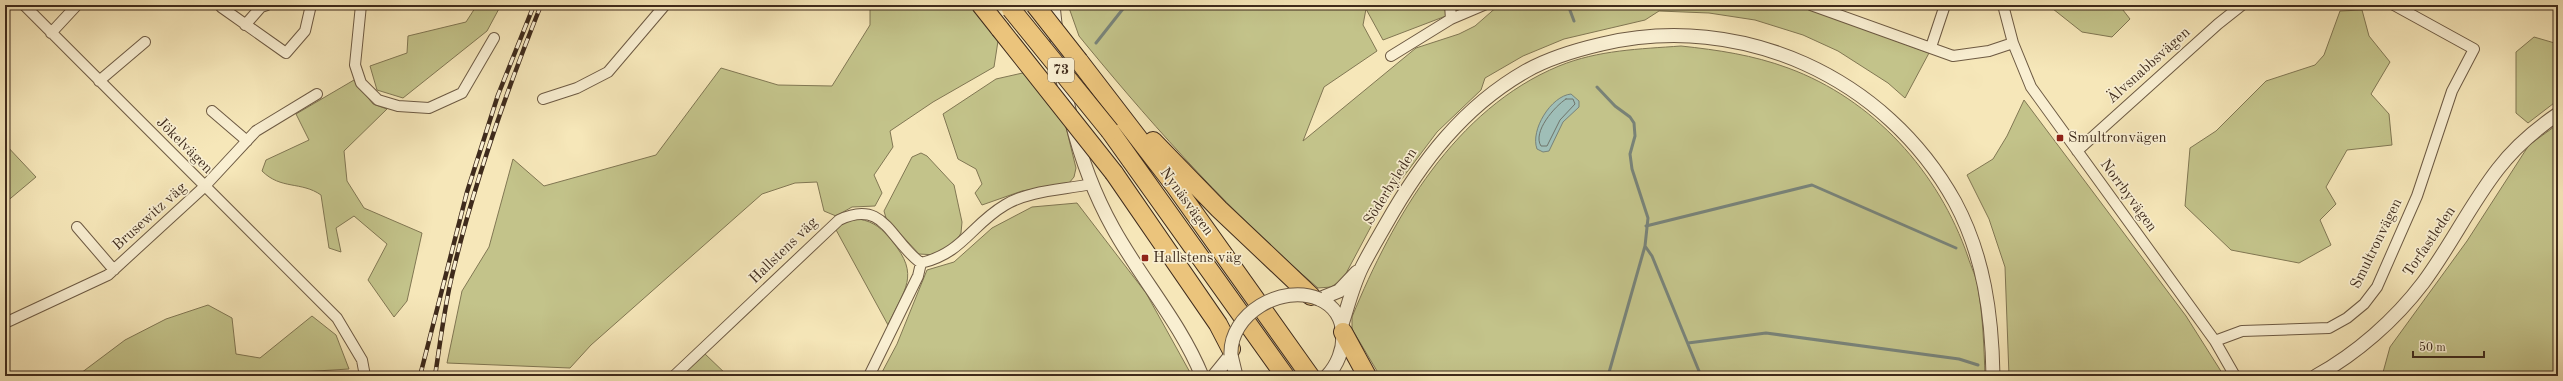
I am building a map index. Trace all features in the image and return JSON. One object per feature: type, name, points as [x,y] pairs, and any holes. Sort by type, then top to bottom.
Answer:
[{"type":"highway","points":[[981,5],[1114,173],[1218,324],[1231,352]]},
{"type":"highway","name":"Nynäsvägen","points":[[1035,5],[1115,104],[1310,376]]},
{"type":"highway","name":"Nynäsvägen","points":[[1010,7],[1110,131],[1285,376]]},
{"type":"highway","points":[[1115,104],[1203,193],[1315,298]]},
{"type":"highway","points":[[1342,328],[1367,376]]},
{"type":"street","name":"Jökelvägen","points":[[24,5],[204,187],[337,318],[362,360],[365,376]]},
{"type":"street","points":[[51,33],[77,5]]},
{"type":"street","points":[[245,25],[261,7],[267,5]]},
{"type":"street","points":[[221,7],[286,53],[305,31],[310,5]]},
{"type":"street","points":[[361,5],[355,65],[361,83],[378,100],[398,106],[429,108],[462,93],[494,38]]},
{"type":"street","points":[[543,99],[577,88],[608,72],[665,5]]},
{"type":"street","points":[[1053,5],[1066,105],[1091,184],[1114,230],[1180,331],[1202,376]]},
{"type":"street","points":[[1450,5],[1451,19]]},
{"type":"street","points":[[1391,56],[1451,19],[1484,5]]},
{"type":"street","points":[[1811,5],[1953,56],[1989,51],[2013,43]]},
{"type":"street","points":[[1931,47],[1945,5]]},
{"type":"street","name":"Norrbyvägen","points":[[2004,5],[2013,43],[2031,87],[2215,341],[2235,376]]},
{"type":"street","name":"Älvsnabbsvägen","points":[[2077,151],[2218,24],[2242,5]]},
{"type":"street","name":"Smultronvägen","points":[[2215,341],[2242,331],[2329,328],[2347,318],[2364,304],[2377,287],[2418,196],[2452,91],[2474,49],[2394,5]]},
{"type":"street","name":"Söderbyleden","points":[[1327,376],[1341,351],[1342,328],[1361,268],[1412,178],[1458,123],[1491,95],[1541,64],[1594,46],[1638,38],[1708,36],[1758,46],[1807,64],[1855,92],[1883,113],[1929,162],[1955,204],[1975,249],[1990,311],[1993,376]]},
{"type":"street","points":[[100,81],[145,42]]},
{"type":"street","name":"Brusewitz väg","points":[[5,323],[108,275],[204,187],[256,132],[317,94]]},
{"type":"street","points":[[212,111],[247,141]]},
{"type":"street","name":"Torfastleden","points":[[2316,376],[2349,355],[2382,328],[2422,284],[2498,169],[2521,145],[2558,114]]},
{"type":"street","points":[[869,376],[918,276],[921,263],[944,256],[960,244],[987,218],[1022,197],[1091,184]]},
{"type":"street","name":"Hallstens väg","points":[[674,376],[839,220],[850,214],[864,212],[882,221],[914,258],[921,263]]},
{"type":"street","points":[[77,227],[114,270]]},
{"type":"street","name":"Söderbyleden","points":[[1315,298],[1339,291],[1361,268]]},
{"type":"street","points":[[1214,376],[1231,352],[1238,329],[1257,308],[1276,298],[1288,295],[1315,298],[1331,308],[1342,328]]},
{"type":"street","points":[[1231,352],[1236,376]]},
{"type":"green space","points":[[477,5],[501,5],[487,31],[403,98],[377,90],[370,66],[407,53],[408,36],[466,22]]},
{"type":"green space","points":[[870,5],[969,5],[998,41],[994,67],[933,102],[890,131],[893,147],[874,175],[882,193],[875,206],[852,207],[836,216],[824,211],[817,182],[795,183],[762,194],[591,345],[570,368],[447,363],[462,291],[489,247],[513,159],[544,186],[656,155],[721,68],[778,85],[832,86],[870,25]]},
{"type":"green space","points":[[1068,5],[1456,5],[1459,11],[1383,40],[1366,9],[1363,25],[1377,51],[1324,87],[1303,141],[1416,48],[1459,34],[1475,26],[1499,5],[1798,5],[1929,53],[1905,98],[1888,83],[1838,51],[1803,35],[1755,20],[1709,13],[1659,11],[1645,20],[1564,39],[1523,56],[1485,78],[1481,90],[1437,132],[1383,204],[1343,279],[1331,287],[1318,288],[1256,232],[1142,111],[1079,36]]},
{"type":"green space","points":[[2048,5],[2119,5],[2130,19],[2112,37],[2082,32]]},
{"type":"green space","points":[[2362,10],[2369,36],[2390,62],[2371,94],[2389,114],[2392,145],[2347,150],[2326,187],[2336,204],[2320,220],[2331,245],[2299,263],[2231,250],[2185,206],[2190,148],[2216,131],[2266,81],[2315,65],[2324,55],[2340,11]]},
{"type":"green space","points":[[2534,37],[2558,44],[2558,100],[2528,123],[2516,113],[2516,52]]},
{"type":"green space","points":[[1681,46],[1749,56],[1788,68],[1819,82],[1848,99],[1875,119],[1899,142],[1921,168],[1940,196],[1955,226],[1974,272],[1981,310],[1985,376],[1380,376],[1352,329],[1352,317],[1368,279],[1408,205],[1432,170],[1459,138],[1489,109],[1522,85],[1559,66],[1604,53]]},
{"type":"green space","points":[[1027,72],[1063,115],[1076,168],[1074,177],[1069,183],[1022,191],[982,205],[975,193],[982,184],[976,169],[958,159],[943,114],[996,79]]},
{"type":"green space","points":[[354,80],[373,104],[387,109],[344,151],[347,181],[364,208],[422,233],[407,301],[394,317],[368,280],[387,244],[354,216],[336,228],[341,252],[329,248],[321,195],[306,188],[276,181],[262,171],[266,160],[309,140],[296,114]]},
{"type":"green space","points":[[2024,100],[2186,316],[2224,376],[2009,376],[2005,267],[1989,219],[1967,175],[1993,159],[2007,136]]},
{"type":"green space","points":[[2558,124],[2558,376],[2382,376],[2390,347],[2467,241],[2529,145]]},
{"type":"green space","points":[[5,144],[36,177],[5,203]]},
{"type":"green space","points":[[921,153],[927,156],[954,185],[962,222],[961,233],[955,243],[937,255],[919,254],[886,218],[884,211],[912,157]]},
{"type":"green space","points":[[1077,203],[1146,293],[1192,376],[880,376],[897,344],[927,270],[954,262],[992,228],[1032,207]]},
{"type":"green space","points":[[859,219],[874,224],[881,230],[901,253],[906,264],[908,273],[907,283],[888,325],[835,228],[846,221]]},
{"type":"green space","points":[[208,305],[232,318],[236,354],[260,358],[312,316],[336,335],[349,369],[235,376],[77,376],[125,340],[166,319]]},
{"type":"green space","points":[[704,353],[728,376],[681,376]]},
{"type":"water","points":[[1571,94],[1579,101],[1579,107],[1563,122],[1549,151],[1543,152],[1537,149],[1537,133],[1539,124],[1544,115],[1556,101]]},
{"type":"waterway","points":[[1096,43],[1126,5]]},
{"type":"waterway","points":[[1568,5],[1574,21]]},
{"type":"waterway","points":[[1597,87],[1615,106],[1630,117],[1634,123],[1635,136],[1630,154],[1632,169],[1648,218],[1645,246],[1608,376]]},
{"type":"waterway","points":[[1646,226],[1812,185],[1956,248]]},
{"type":"waterway","points":[[1645,246],[1652,256],[1701,376]]},
{"type":"waterway","points":[[1688,343],[1766,333],[1959,359],[1978,365]]},
{"type":"waterway","points":[[2012,375],[2016,376]]},
{"type":"railway","points":[[420,376],[467,192],[498,95],[534,5]]},
{"type":"railway","points":[[435,376],[451,280],[469,210],[491,141],[541,5]]},
{"type":"place","name":"Smultronvägen","points":[[2060,138]]},
{"type":"place","name":"Hallstens väg","points":[[1145,258]]}]
